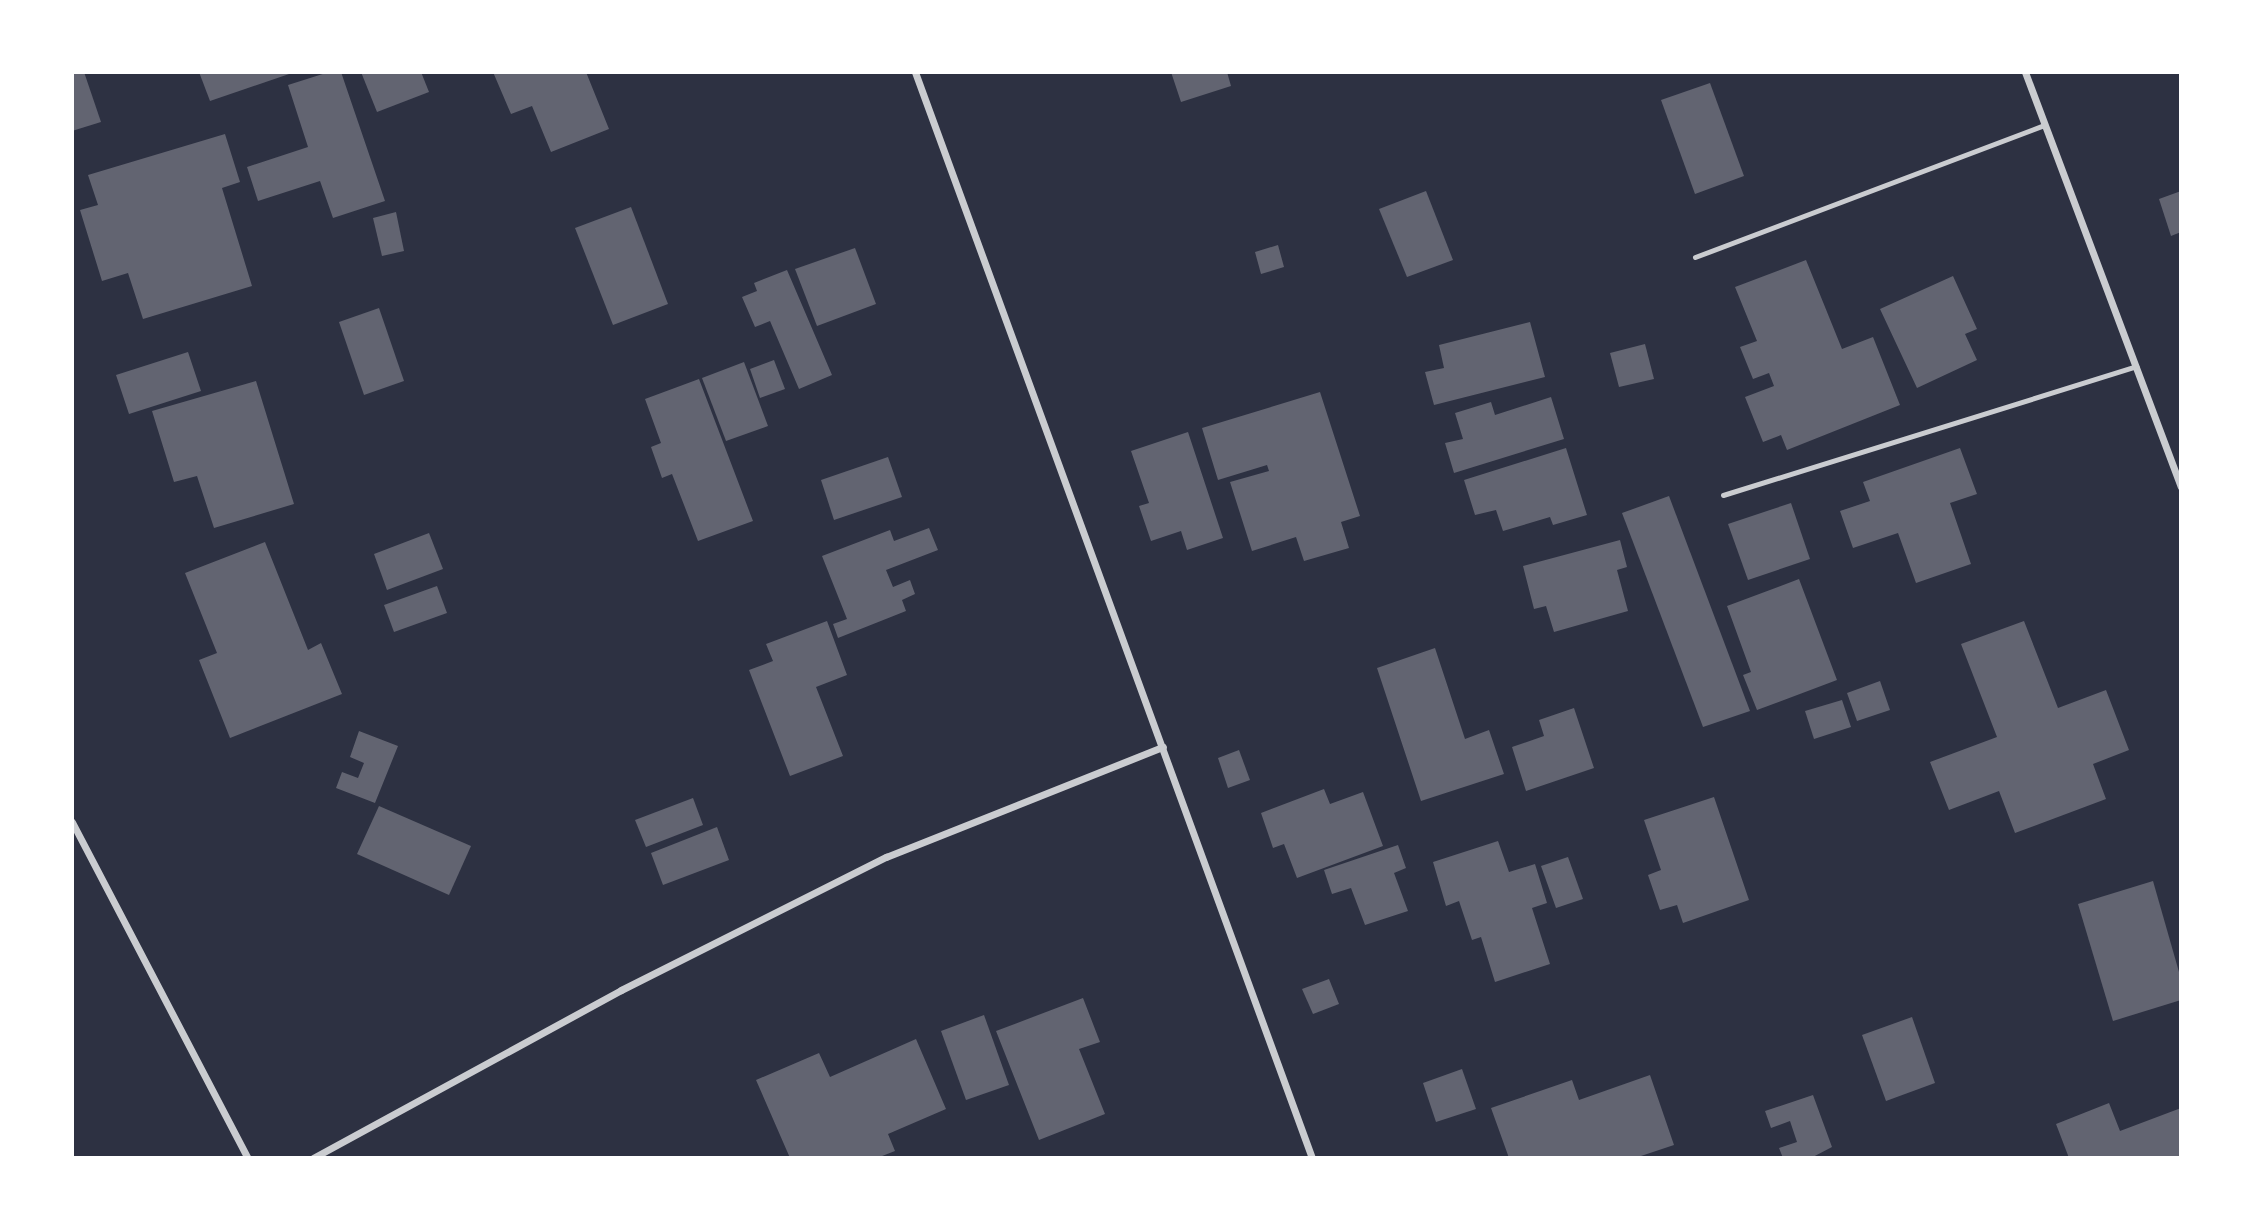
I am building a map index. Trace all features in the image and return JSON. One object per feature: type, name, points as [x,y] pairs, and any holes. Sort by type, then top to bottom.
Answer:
[{"type":"street","points":[[915,72],[1312,1158]]},
{"type":"street","points":[[2025,72],[2181,487]]},
{"type":"street","points":[[313,1158],[621,990],[886,857],[1163,747]]},
{"type":"street","points":[[72,822],[248,1158]]},
{"type":"lane","points":[[1696,257],[2044,125]]},
{"type":"lane","points":[[1723,495],[2136,366]]},
{"type":"building","points":[[72,72],[84,72],[101,122],[72,131]]},
{"type":"building","points":[[199,72],[295,72],[210,101]]},
{"type":"building","points":[[329,72],[341,72],[385,201],[333,218],[320,181],[258,201],[247,167],[308,147],[288,85]]},
{"type":"building","points":[[361,72],[421,72],[429,92],[377,112]]},
{"type":"building","points":[[493,72],[586,72],[609,129],[551,152],[532,106],[511,114]]},
{"type":"building","points":[[1171,72],[1227,72],[1231,86],[1181,102]]},
{"type":"building","points":[[1710,83],[1744,176],[1695,194],[1661,100]]},
{"type":"building","points":[[225,134],[240,182],[222,188],[252,286],[143,319],[128,273],[102,281],[80,210],[98,205],[88,175]]},
{"type":"building","points":[[1426,191],[1453,260],[1407,277],[1379,209]]},
{"type":"building","points":[[2181,191],[2181,232],[2171,236],[2159,199]]},
{"type":"building","points":[[631,207],[668,304],[613,325],[575,228]]},
{"type":"building","points":[[396,212],[404,251],[382,256],[373,218]]},
{"type":"building","points":[[1278,245],[1284,267],[1261,274],[1255,252]]},
{"type":"building","points":[[855,248],[876,304],[817,326],[795,269]]},
{"type":"building","points":[[1806,260],[1842,349],[1873,337],[1900,405],[1787,450],[1781,435],[1763,442],[1745,397],[1774,386],[1769,373],[1753,379],[1740,347],[1757,341],[1735,287]]},
{"type":"building","points":[[787,270],[832,375],[799,389],[770,321],[755,327],[742,297],[757,291],[754,283]]},
{"type":"building","points":[[1953,276],[1977,329],[1965,334],[1977,360],[1917,388],[1880,309]]},
{"type":"building","points":[[379,308],[404,381],[364,395],[339,322]]},
{"type":"building","points":[[1530,322],[1545,377],[1434,405],[1425,372],[1444,368],[1439,345]]},
{"type":"building","points":[[1645,344],[1654,379],[1619,387],[1610,353]]},
{"type":"building","points":[[188,352],[201,391],[129,414],[116,375]]},
{"type":"building","points":[[774,360],[785,389],[760,398],[750,369]]},
{"type":"building","points":[[744,362],[768,426],[726,441],[702,378]]},
{"type":"building","points":[[699,379],[753,521],[698,541],[672,474],[662,478],[651,447],[661,443],[645,399]]},
{"type":"building","points":[[256,381],[294,504],[214,528],[197,476],[174,482],[152,411]]},
{"type":"building","points":[[1320,392],[1360,516],[1341,522],[1349,548],[1304,561],[1296,537],[1252,551],[1230,482],[1269,471],[1267,465],[1218,480],[1202,428]]},
{"type":"building","points":[[1551,397],[1564,439],[1454,473],[1445,443],[1463,439],[1455,413],[1491,402],[1495,415]]},
{"type":"building","points":[[1188,432],[1223,538],[1187,550],[1181,531],[1151,541],[1139,506],[1149,503],[1131,451]]},
{"type":"building","points":[[1566,448],[1587,515],[1553,525],[1550,517],[1503,531],[1496,510],[1475,515],[1464,480]]},
{"type":"building","points":[[1960,448],[1977,494],[1950,503],[1971,564],[1916,583],[1898,533],[1853,548],[1840,511],[1870,501],[1863,482]]},
{"type":"building","points":[[888,457],[902,497],[834,520],[821,480]]},
{"type":"building","points":[[1669,496],[1750,711],[1703,727],[1622,513]]},
{"type":"building","points":[[1791,503],[1810,559],[1748,580],[1728,524]]},
{"type":"building","points":[[929,528],[938,550],[886,570],[893,587],[910,580],[915,594],[902,600],[906,611],[838,638],[833,624],[847,619],[822,556],[890,530],[894,541]]},
{"type":"building","points":[[429,533],[443,569],[387,590],[374,554]]},
{"type":"building","points":[[1620,540],[1627,567],[1617,570],[1628,611],[1554,632],[1546,606],[1534,609],[1523,566]]},
{"type":"building","points":[[265,542],[308,650],[321,643],[342,694],[230,738],[199,660],[217,653],[185,573]]},
{"type":"building","points":[[1799,579],[1837,680],[1757,710],[1743,675],[1751,672],[1727,606]]},
{"type":"building","points":[[437,586],[447,613],[394,632],[384,605]]},
{"type":"building","points":[[827,621],[847,675],[816,687],[843,756],[790,776],[749,670],[773,661],[766,644]]},
{"type":"building","points":[[2024,621],[2058,708],[2106,690],[2129,750],[2093,764],[2106,799],[2015,833],[1999,791],[1949,810],[1930,762],[1997,737],[1961,644]]},
{"type":"building","points":[[1435,648],[1465,739],[1489,730],[1504,774],[1421,801],[1377,668]]},
{"type":"building","points":[[1880,681],[1890,710],[1857,721],[1847,693]]},
{"type":"building","points":[[1842,700],[1851,727],[1814,739],[1805,711]]},
{"type":"building","points":[[1574,708],[1594,768],[1526,791],[1512,747],[1544,736],[1539,720]]},
{"type":"building","points":[[359,731],[398,746],[375,803],[336,788],[342,772],[358,778],[364,763],[350,757]]},
{"type":"building","points":[[1239,750],[1250,780],[1228,788],[1218,758]]},
{"type":"building","points":[[1324,789],[1330,804],[1363,792],[1383,846],[1297,878],[1284,844],[1273,848],[1261,813]]},
{"type":"building","points":[[1714,797],[1749,900],[1683,923],[1677,905],[1660,910],[1648,875],[1661,870],[1644,820]]},
{"type":"building","points":[[693,798],[703,825],[646,847],[635,820]]},
{"type":"building","points":[[379,806],[471,846],[449,895],[357,854]]},
{"type":"building","points":[[717,827],[729,860],[663,885],[651,853]]},
{"type":"building","points":[[1498,841],[1509,872],[1535,864],[1547,903],[1532,908],[1550,964],[1495,982],[1481,937],[1472,940],[1459,901],[1446,906],[1433,862]]},
{"type":"building","points":[[1398,845],[1406,868],[1394,873],[1408,911],[1365,925],[1351,888],[1332,894],[1324,870]]},
{"type":"building","points":[[1568,857],[1583,899],[1556,908],[1541,866]]},
{"type":"building","points":[[2153,881],[2181,979],[2181,1000],[2113,1021],[2078,904]]},
{"type":"building","points":[[1329,979],[1339,1004],[1313,1014],[1302,989]]},
{"type":"building","points":[[1083,998],[1100,1042],[1079,1049],[1105,1114],[1039,1140],[996,1031]]},
{"type":"building","points":[[984,1015],[1009,1085],[966,1100],[941,1031]]},
{"type":"building","points":[[1912,1017],[1935,1083],[1886,1101],[1862,1035]]},
{"type":"building","points":[[916,1039],[946,1109],[888,1134],[895,1151],[877,1158],[790,1158],[756,1080],[819,1053],[830,1077]]},
{"type":"building","points":[[1462,1069],[1476,1109],[1436,1122],[1423,1083]]},
{"type":"building","points":[[1650,1075],[1674,1145],[1635,1158],[1509,1158],[1491,1108],[1572,1080],[1579,1100]]},
{"type":"building","points":[[1813,1095],[1832,1147],[1811,1158],[1783,1158],[1779,1148],[1797,1142],[1790,1121],[1771,1128],[1765,1111]]},
{"type":"building","points":[[2109,1103],[2120,1131],[2181,1108],[2181,1158],[2069,1158],[2056,1124]]}]
